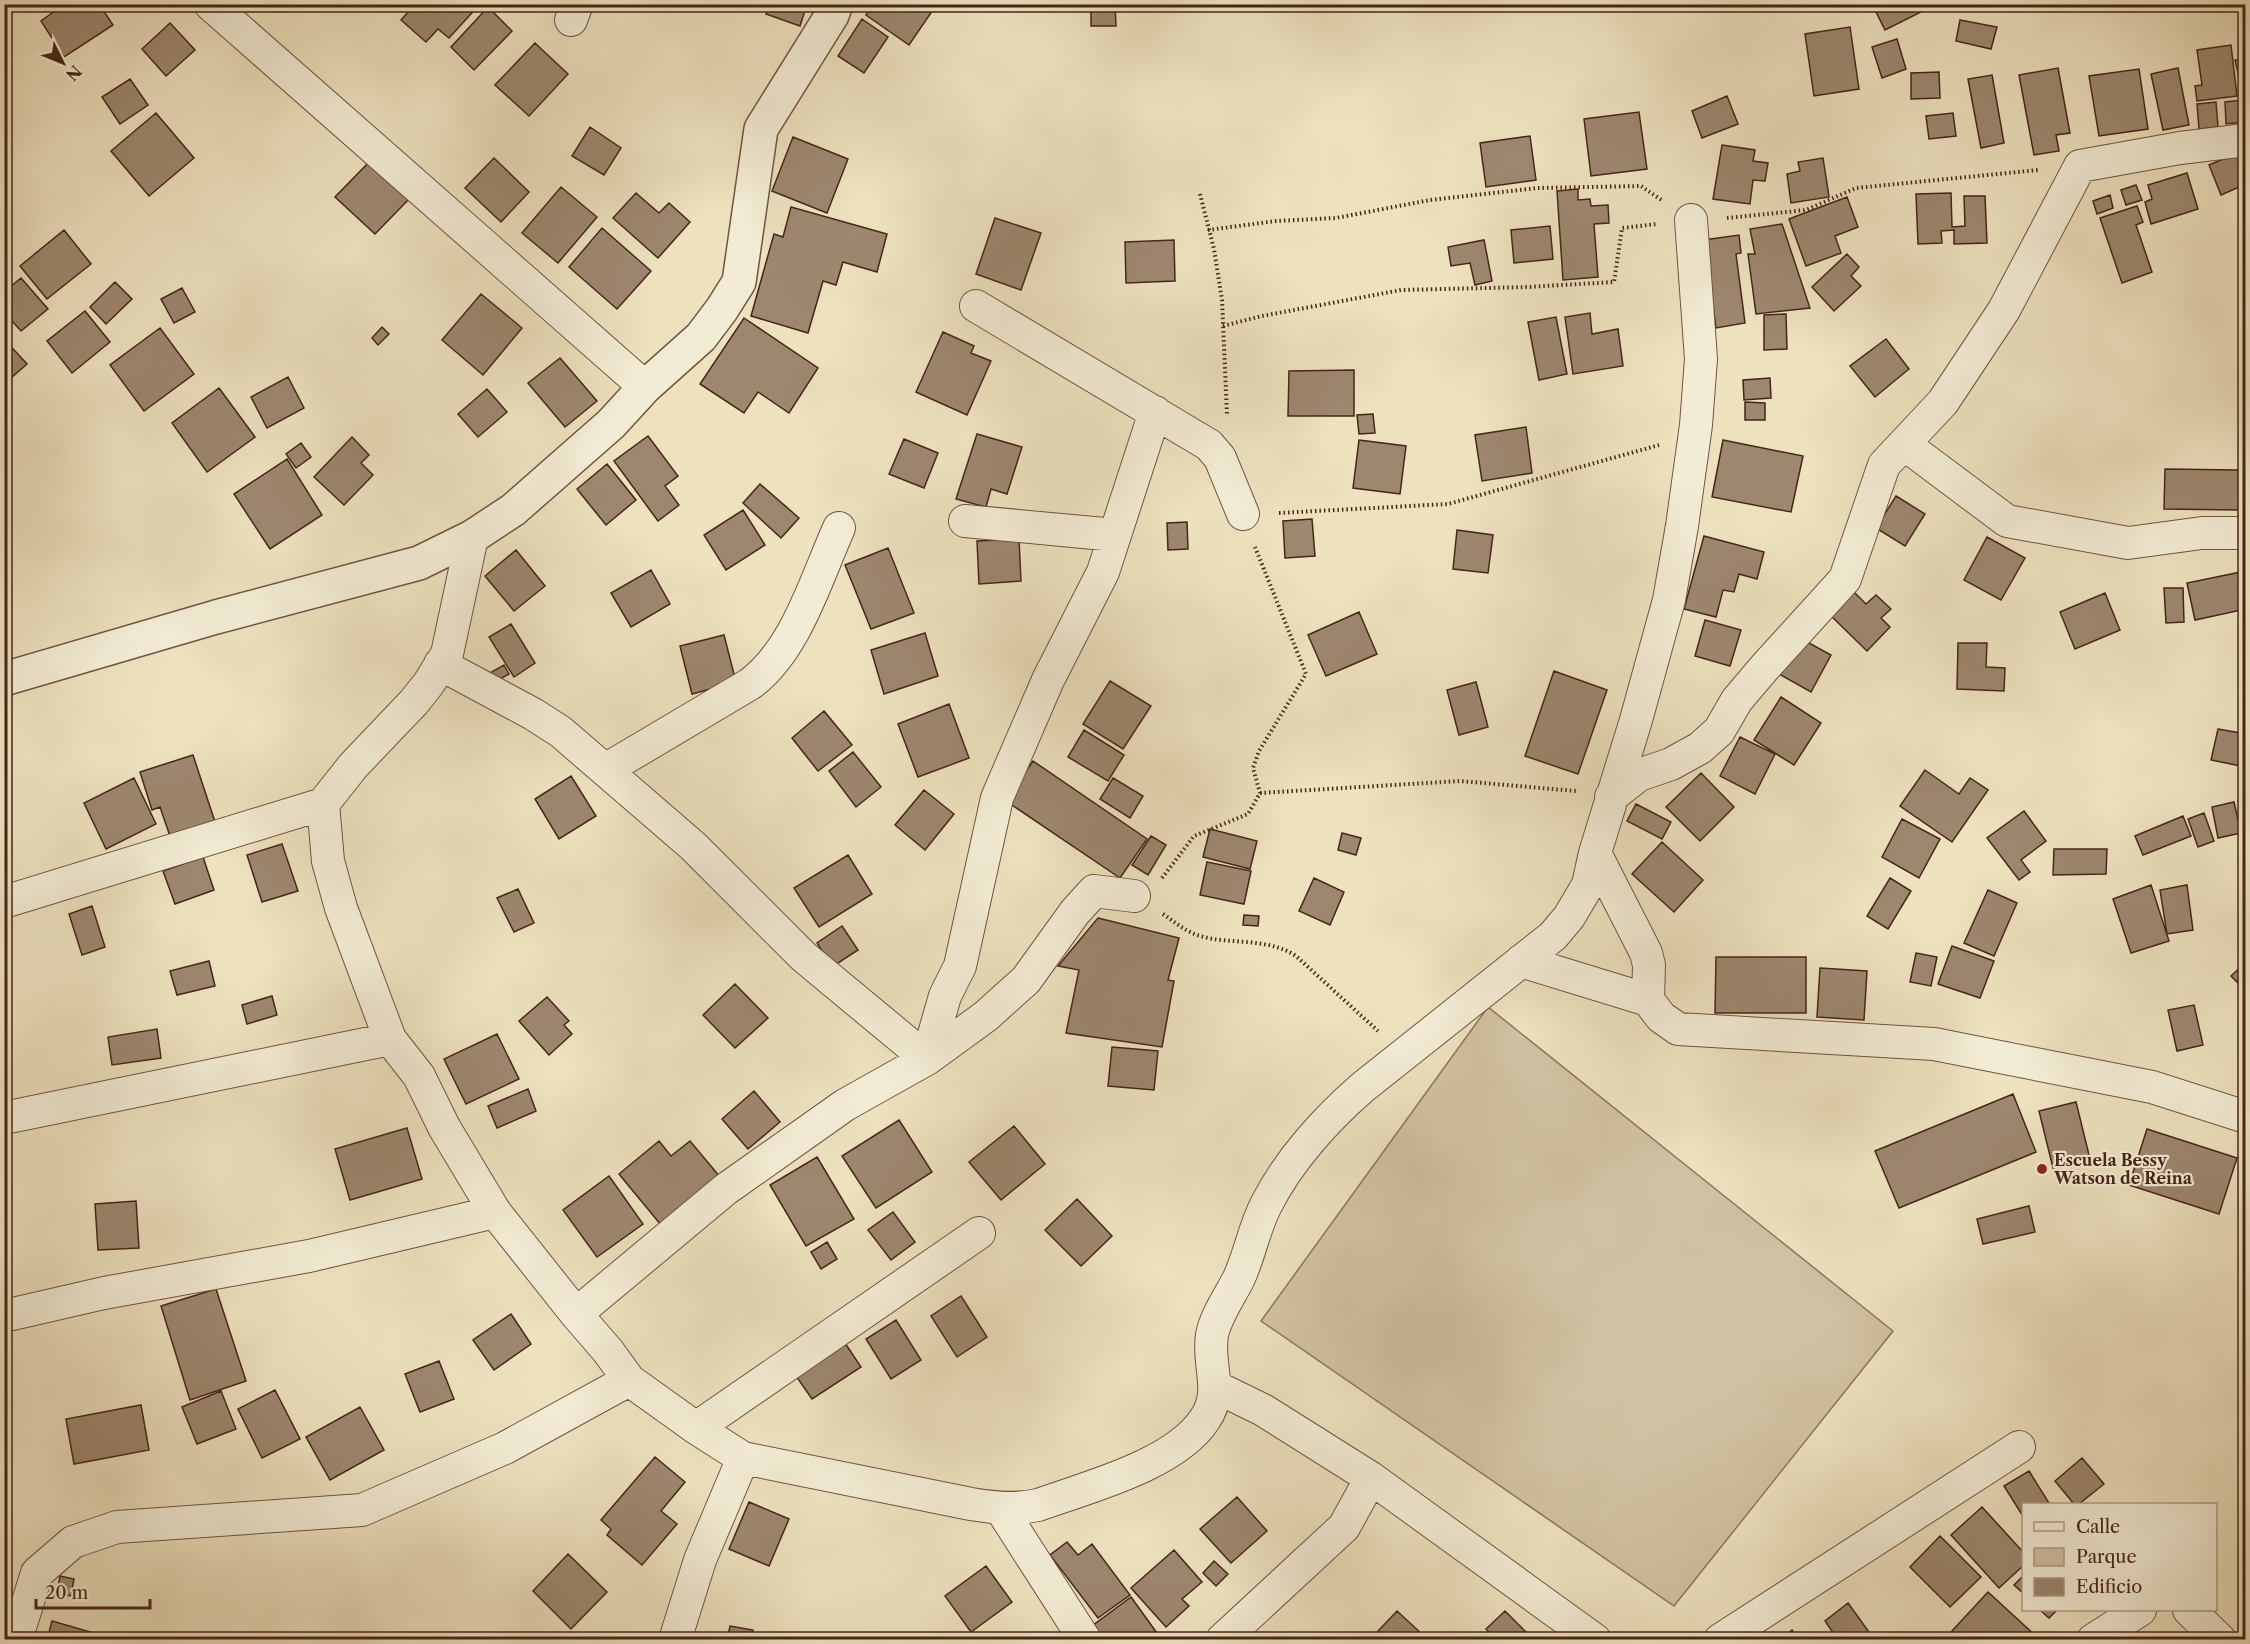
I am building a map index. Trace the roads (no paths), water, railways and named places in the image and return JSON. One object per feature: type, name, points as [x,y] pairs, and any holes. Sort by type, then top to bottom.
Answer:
[{"type":"street","points":[[210,4],[645,387]]},
{"type":"street","points":[[4,679],[216,617],[419,563],[472,537],[522,502],[611,424],[645,387],[701,337],[722,309],[739,282],[761,129],[832,15],[836,4]]},
{"type":"street","points":[[1611,797],[1639,776],[1671,764],[1700,748],[1719,731],[1737,700],[1845,579],[1884,465],[1943,402],[2004,310],[2080,166],[2180,148],[2246,140]]},
{"type":"street","points":[[323,804],[328,861],[341,908],[390,1039],[419,1077],[444,1127],[495,1212],[629,1380],[743,1458],[1001,1509],[1038,1505],[1127,1473],[1170,1452],[1205,1420],[1214,1403],[1216,1387],[1211,1353],[1212,1334],[1240,1276],[1266,1204],[1307,1144],[1330,1116],[1552,936],[1575,908],[1588,885],[1595,853],[1636,720],[1669,600],[1682,526],[1694,443],[1701,359],[1691,220]]},
{"type":"street","points":[[976,306],[1209,445],[1220,458],[1243,514]]},
{"type":"street","points":[[927,1059],[945,996],[960,966],[997,798],[1048,680],[1103,572],[1155,412]]},
{"type":"street","points":[[1904,444],[2007,521],[2128,543],[2202,533],[2246,533]]},
{"type":"street","points":[[964,521],[1115,535]]},
{"type":"street","points":[[605,770],[750,684],[764,673],[778,657],[792,634],[839,528]]},
{"type":"street","points":[[4,902],[323,804],[353,766],[414,702],[447,654],[472,537]]},
{"type":"street","points":[[440,664],[533,714],[561,732],[693,846],[804,957],[927,1059]]},
{"type":"street","points":[[1595,853],[1646,952],[1649,965],[1648,1000]]},
{"type":"street","points":[[576,1314],[726,1189],[845,1105],[927,1059],[986,1016],[1026,980],[1075,912],[1094,891],[1134,896]]},
{"type":"street","points":[[1521,961],[1648,1000],[1661,1017],[1678,1029],[1934,1044],[2152,1087],[2246,1117]]},
{"type":"street","points":[[4,1118],[390,1039]]},
{"type":"street","points":[[4,1316],[104,1293],[309,1256],[495,1212]]},
{"type":"street","points":[[696,1428],[979,1233]]},
{"type":"street","points":[[16,1640],[37,1573],[73,1542],[117,1527],[362,1510],[505,1448],[629,1380]]},
{"type":"street","points":[[1216,1387],[1263,1410],[1371,1478],[1595,1640]]},
{"type":"street","points":[[1720,1640],[2019,1447]]},
{"type":"street","points":[[675,1640],[700,1560],[743,1458]]},
{"type":"street","points":[[1222,1640],[1344,1527],[1371,1478]]},
{"type":"street","points":[[1001,1509],[1085,1640]]},
{"type":"street","points":[[2093,1640],[2138,1611]]},
{"type":"street","points":[[2190,1611],[2220,1640]]},
{"type":"place","name":"Escuela Bessy Watson de Reina","points":[[2042,1169]]}]
